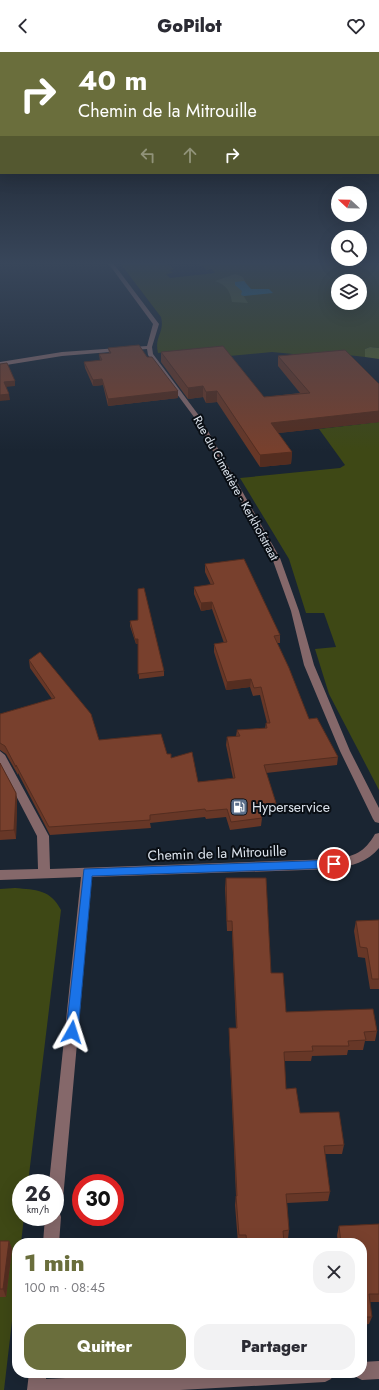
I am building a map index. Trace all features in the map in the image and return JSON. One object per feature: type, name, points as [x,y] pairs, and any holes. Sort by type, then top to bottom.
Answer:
[{"type":"street","points":[[0,364],[62,354],[149,346],[156,325]]},
{"type":"street","name":"Rue du Cimetière - Kerkhofstraat","points":[[149,346],[150,354],[197,417],[276,558],[295,611],[309,665],[345,751],[379,819]]},
{"type":"street","points":[[0,755],[43,836],[44,873]]},
{"type":"street","name":"Chemin de la Mitrouille","points":[[87,872],[334,864],[361,858],[370,852],[379,836]]},
{"type":"street","points":[[0,875],[87,872],[57,1174]]},
{"type":"street","points":[[51,1238],[52,1226]]},
{"type":"street","points":[[367,1371],[379,1370]]},
{"type":"street","points":[[36,1384],[193,1378]]},
{"type":"green space","points":[[162,325],[379,325],[379,348],[370,347],[365,349],[365,357],[330,353],[325,357],[272,352],[176,361],[223,353],[217,347],[158,353],[157,342]]},
{"type":"green space","points":[[370,347],[379,348],[379,359],[365,357],[365,349]]},
{"type":"green space","points":[[379,422],[379,790],[329,694],[315,649],[336,647],[324,613],[306,613],[289,559],[240,478],[340,468],[345,465],[319,429]]},
{"type":"green space","points":[[15,888],[36,890],[47,894],[57,903],[61,910],[29,1174],[12,1174],[12,1226],[23,1226],[22,1238],[12,1238],[12,1321],[4,1390],[0,1390],[0,889]]},
{"type":"building","points":[[139,345],[147,357],[152,357],[178,391],[108,399],[102,379],[93,380],[84,362],[102,360],[99,354],[111,353],[108,348]]},
{"type":"building","points":[[223,346],[264,397],[310,393],[278,356],[345,350],[379,384],[379,411],[271,423],[292,452],[260,455],[217,391],[206,392],[203,386],[188,388],[161,352]]},
{"type":"building","points":[[7,363],[15,381],[4,382],[9,394],[0,395],[0,364]]},
{"type":"building","points":[[244,559],[280,635],[274,636],[289,668],[309,719],[317,718],[338,757],[264,765],[276,803],[257,805],[262,818],[231,822],[227,809],[206,811],[205,809],[150,815],[150,820],[49,827],[5,746],[0,743],[0,714],[55,698],[29,660],[40,652],[91,714],[99,740],[161,734],[167,754],[171,754],[171,758],[192,752],[198,782],[235,778],[227,737],[240,736],[237,730],[267,728],[266,723],[270,723],[261,687],[254,688],[251,679],[227,682],[214,644],[227,642],[212,602],[201,603],[194,587],[214,584],[205,564]]},
{"type":"building","points":[[144,588],[164,671],[138,674],[138,639],[135,639],[130,621],[138,620],[138,589]]},
{"type":"building","points":[[0,763],[16,793],[14,830],[0,831]]},
{"type":"building","points":[[226,878],[266,878],[271,973],[283,973],[286,1012],[373,1009],[377,1031],[364,1032],[366,1040],[348,1041],[349,1046],[312,1046],[313,1051],[284,1052],[286,1089],[296,1088],[300,1113],[339,1112],[344,1145],[324,1146],[330,1192],[286,1194],[289,1230],[283,1231],[284,1238],[246,1238],[246,1235],[239,1235],[229,1028],[237,1028],[232,921],[227,921]]},
{"type":"building","points":[[379,920],[379,979],[372,979],[367,948],[360,947],[356,921]]},
{"type":"building","points":[[379,1224],[379,1294],[369,1294],[372,1317],[367,1317],[367,1238],[340,1238],[339,1226]]},
{"type":"building","points":[[0,1241],[9,1241],[3,1289],[0,1289]]},
{"type":"place","name":"Hyperservice","points":[[239,807]]},
{"type":"route","points":[[72,1032],[87,872],[334,864]]}]
